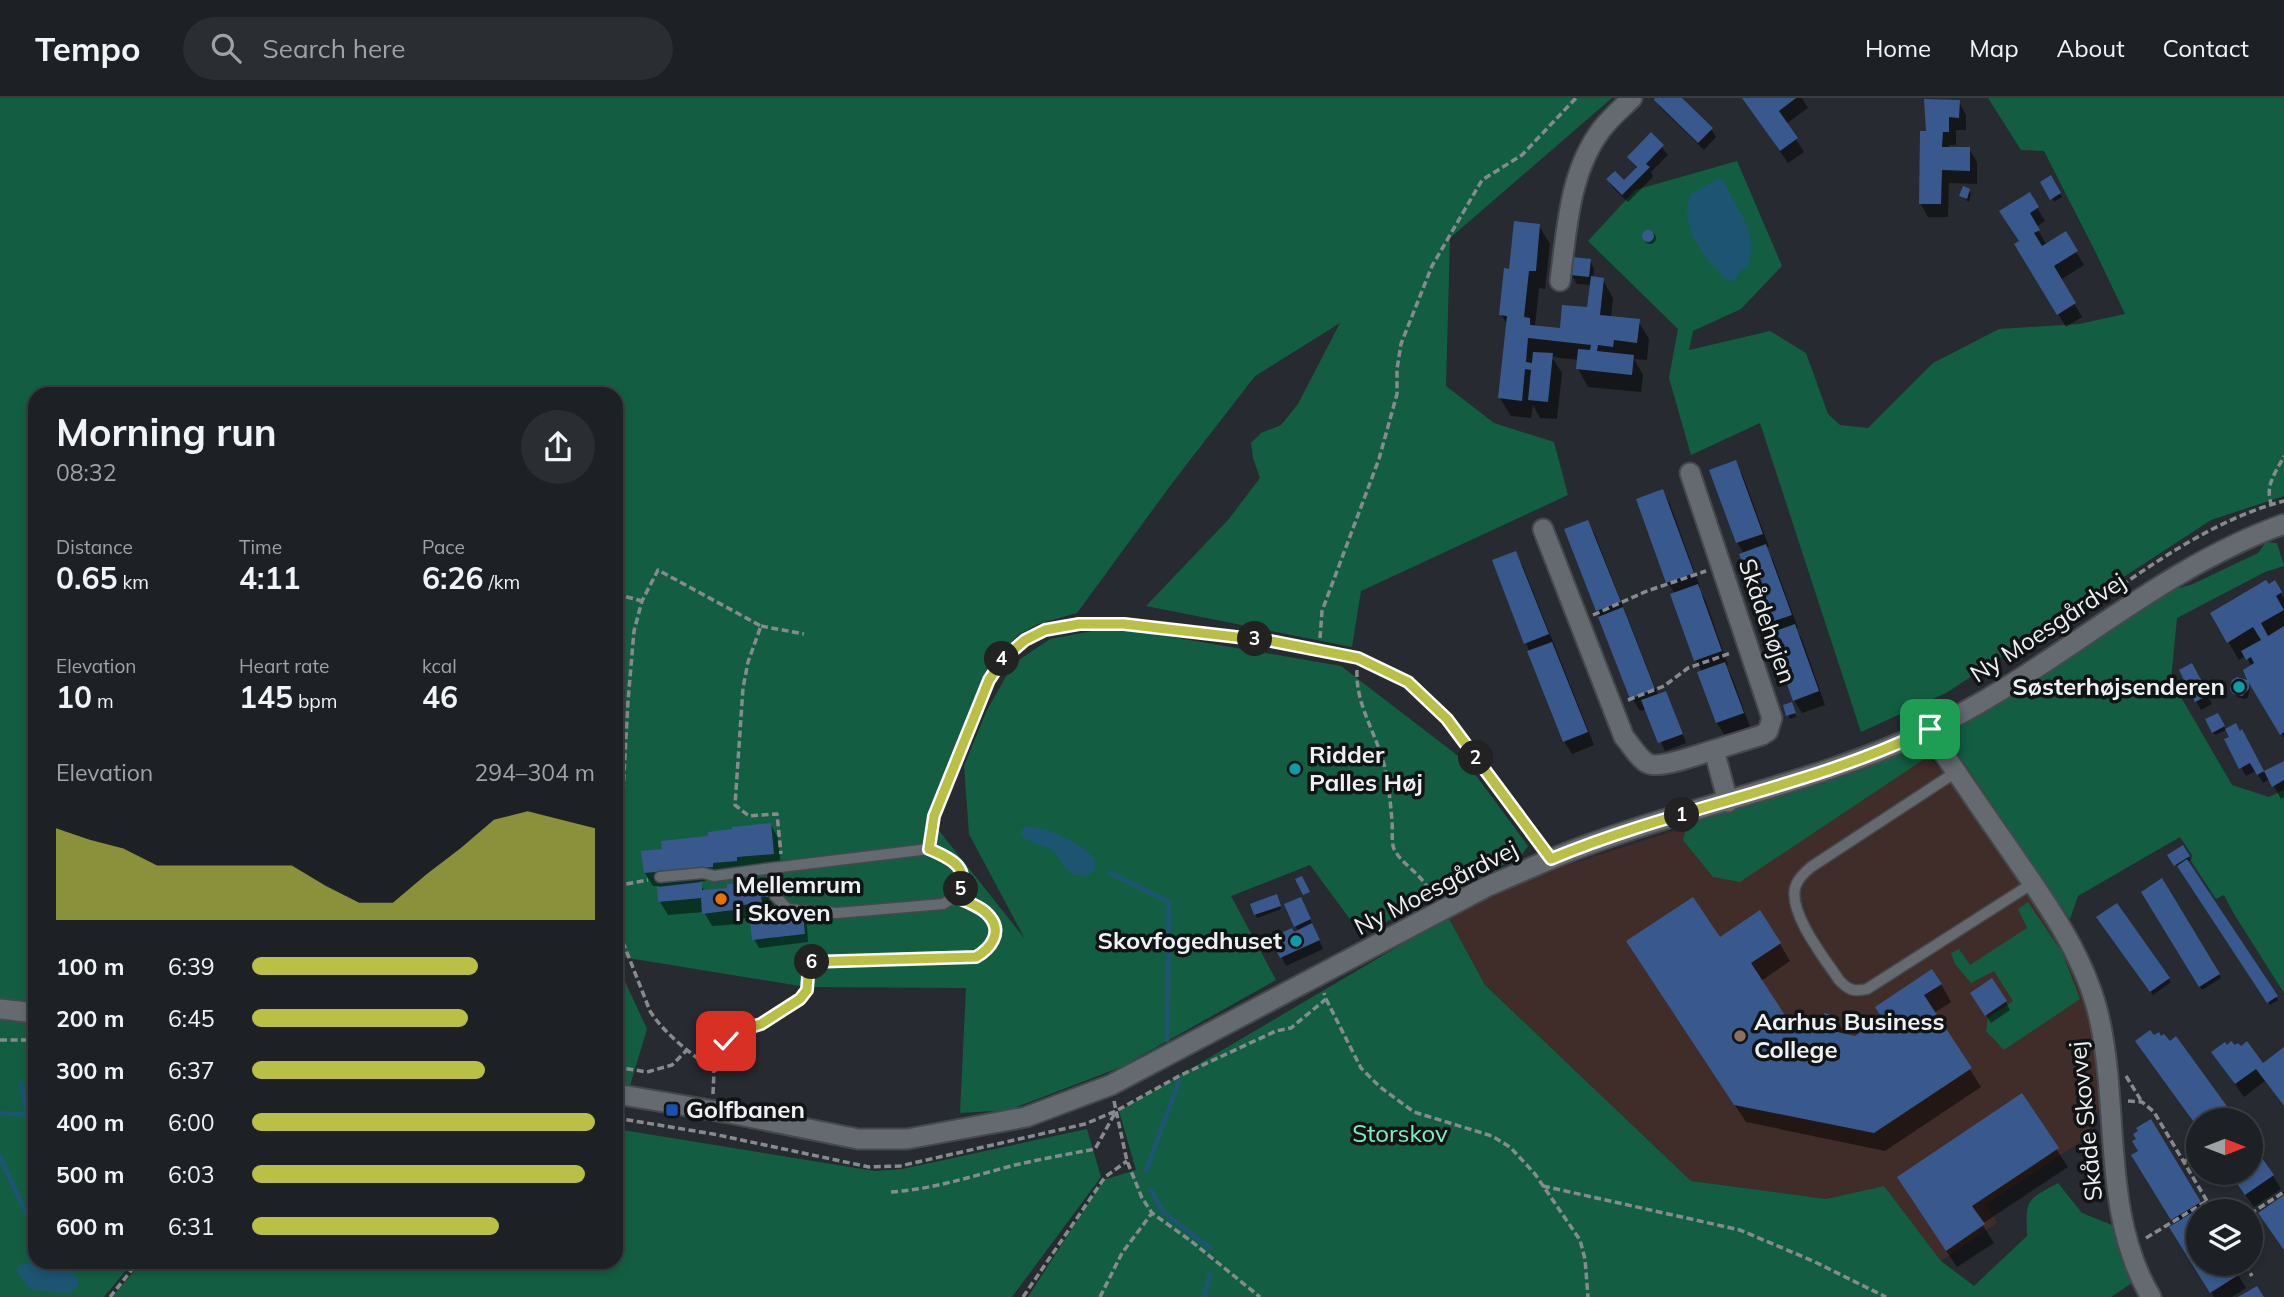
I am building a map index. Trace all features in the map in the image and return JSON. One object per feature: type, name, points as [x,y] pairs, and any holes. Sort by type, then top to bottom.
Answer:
[{"type":"street","points":[[1560,281],[1573,189],[1584,156],[1602,128],[1632,98]]},
{"type":"street","name":"Skådehøjen","points":[[1543,529],[1624,737],[1642,759],[1650,765],[1662,765],[1762,734],[1771,725],[1772,711],[1690,473]]},
{"type":"street","name":"Ny Moesgårdvej","points":[[623,1095],[859,1139],[906,1139],[1026,1117],[1111,1085],[1486,887],[1551,859],[1604,837],[1836,768],[1928,730],[2062,652],[2149,592],[2202,560],[2283,526]]},
{"type":"street","name":"Skåde Skovvej","points":[[1928,730],[2070,940],[2087,981],[2099,1016],[2111,1100],[2121,1216],[2129,1248],[2151,1297]]},
{"type":"street","points":[[1714,750],[1728,802]]},
{"type":"street","points":[[0,1009],[28,1012]]},
{"type":"lane","points":[[929,849],[934,816],[989,680],[1003,659],[1025,640],[1045,630],[1079,624],[1124,624],[1271,641],[1358,658],[1408,682],[1447,719],[1551,859]]},
{"type":"lane","points":[[1956,772],[1801,876],[1794,889],[1800,919],[1839,981],[1846,988],[1856,991],[1867,989],[2033,883]]},
{"type":"lane","points":[[660,877],[703,873],[714,876],[777,867],[929,849],[958,865],[963,876],[962,887],[956,897],[943,904],[837,913],[788,909],[775,896],[777,867]]},
{"type":"lane","points":[[809,962],[976,957],[987,951],[994,941],[995,929],[990,917],[956,897]]},
{"type":"path","points":[[1321,651],[1322,611],[1379,459],[1397,394],[1401,344],[1432,266],[1482,180],[1522,155],[1576,98]]},
{"type":"path","points":[[2283,526],[2268,494],[2270,482],[2284,456]]},
{"type":"path","points":[[2088,610],[2162,557],[2219,526],[2284,500]]},
{"type":"path","points":[[1579,621],[1647,591],[1721,564]]},
{"type":"path","points":[[623,801],[634,631],[642,601],[658,570],[761,626],[804,634]]},
{"type":"path","points":[[623,596],[642,601]]},
{"type":"path","points":[[761,626],[748,662],[743,688],[735,805],[750,816],[777,814],[777,867]]},
{"type":"path","points":[[1612,706],[1664,686],[1688,668],[1749,646]]},
{"type":"path","points":[[1358,658],[1356,683],[1386,773],[1393,845],[1406,865],[1423,880],[1435,914]]},
{"type":"path","points":[[623,704],[628,704]]},
{"type":"path","points":[[623,885],[660,877]]},
{"type":"path","points":[[623,943],[650,1011],[665,1031],[714,1071]]},
{"type":"path","points":[[713,1089],[714,1071],[718,1069],[721,1049],[726,1041],[735,1032],[761,1024],[800,999],[807,990],[809,962]]},
{"type":"path","points":[[1318,975],[1326,999],[1362,1068],[1380,1087],[1414,1112],[1492,1136],[1510,1147],[1543,1186],[1580,1240],[1585,1259],[1588,1297]]},
{"type":"path","points":[[891,1192],[966,1179],[1016,1165],[1095,1149],[1116,1111],[1179,1076],[1276,1031],[1291,1028],[1326,999]]},
{"type":"path","points":[[0,1040],[28,1040]]},
{"type":"path","points":[[623,1068],[647,1072],[672,1065],[688,1049]]},
{"type":"path","points":[[1111,1085],[1127,1161],[1142,1198],[1152,1213],[1260,1297]]},
{"type":"path","points":[[2111,1100],[2142,1101],[2154,1112],[2206,1199]]},
{"type":"path","points":[[1023,1297],[1105,1177],[1127,1161]]},
{"type":"path","points":[[1543,1186],[1740,1230],[1813,1261],[1886,1297]]},
{"type":"path","points":[[2263,1206],[2284,1192]]},
{"type":"path","points":[[1101,1296],[1122,1253],[1152,1213]]},
{"type":"path","points":[[2129,1248],[2186,1214]]},
{"type":"path","points":[[110,1297],[132,1269]]},
{"type":"shaded area","points":[[1919,749],[1955,783],[2066,954],[2092,1020],[2106,1093],[2085,1139],[1986,1204],[1997,1223],[1941,1261],[1884,1186],[1826,1199],[1691,1181],[1485,985],[1448,917],[1529,877],[1815,786]]},
{"type":"green space","points":[[0,98],[1612,98],[1450,238],[1446,386],[1494,423],[1554,442],[1568,495],[1361,591],[1352,647],[1146,606],[1228,520],[1260,478],[1251,443],[1261,433],[1281,425],[1298,404],[1340,323],[1255,376],[1077,613],[1038,624],[1018,635],[993,661],[983,679],[929,818],[1025,939],[969,834],[964,766],[986,712],[1013,664],[1050,639],[1103,629],[1143,632],[1341,666],[1466,762],[1528,846],[1521,856],[1361,934],[1310,865],[1231,896],[1276,980],[1121,1067],[1009,1110],[960,1113],[966,988],[806,987],[623,957],[623,387],[28,387],[28,1269],[127,1269],[104,1297],[0,1297]]},
{"type":"green space","points":[[1988,98],[2284,98],[2284,496],[2211,520],[1946,693],[1861,732],[1760,423],[1691,455],[1669,378],[1678,329],[1588,241],[1635,190],[1737,161],[1782,266],[1741,309],[1693,331],[1689,350],[1770,331],[1806,353],[1828,414],[1840,425],[1868,428],[1933,363],[1999,329],[2079,324],[2125,314],[2044,151],[2021,150]]},
{"type":"green space","points":[[2266,542],[2277,543],[2284,566],[2265,572],[2177,618],[2171,680],[2232,785],[2269,797],[2284,790],[2284,993],[2224,895],[2216,899],[2191,861],[2192,855],[2180,837],[2078,896],[2070,919],[1958,754],[1951,739],[1956,724],[2165,592],[2193,584],[2258,553]]},
{"type":"green space","points":[[1910,749],[1920,752],[1923,760],[1740,882],[1713,877],[1683,840],[1688,823]]},
{"type":"green space","points":[[2028,902],[2062,952],[2080,999],[2004,1050],[1986,1031],[1988,1018],[2013,1001],[1994,971],[1971,983],[1955,964],[1951,953],[1959,949],[1970,965],[2027,928],[2018,909]]},
{"type":"green space","name":"Storskov","points":[[1448,917],[1485,985],[1691,1181],[1826,1199],[1884,1186],[1941,1261],[1974,1286],[2027,1236],[2028,1208],[2033,1198],[2058,1183],[2082,1213],[2112,1225],[2132,1283],[2111,1297],[1028,1297],[1103,1180],[1136,1170],[1119,1111]]},
{"type":"green space","points":[[623,977],[647,1029],[623,1109]]},
{"type":"green space","points":[[1087,1129],[1101,1177],[1012,1297],[112,1297],[136,1269],[623,1269],[623,1130],[875,1171],[902,1169]]},
{"type":"water","points":[[1718,179],[1724,181],[1745,220],[1750,240],[1749,266],[1740,271],[1735,281],[1727,280],[1711,263],[1696,241],[1687,217],[1691,194]]},
{"type":"water","points":[[1026,826],[1072,841],[1095,859],[1095,870],[1088,876],[1072,873],[1054,852],[1021,837],[1021,831]]},
{"type":"water","points":[[28,1263],[28,1269],[70,1269],[77,1278],[77,1288],[67,1294],[30,1289],[16,1270]]},
{"type":"building","points":[[1682,98],[1713,128],[1698,143],[1654,100]]},
{"type":"building","points":[[1742,98],[1796,98],[1779,111],[1798,138],[1780,151]]},
{"type":"building","points":[[1924,99],[1960,100],[1959,118],[1949,117],[1949,132],[1943,132],[1942,147],[1970,147],[1970,171],[1942,170],[1941,204],[1919,204],[1920,131],[1926,131]]},
{"type":"building","points":[[1651,132],[1664,145],[1646,164],[1650,167],[1622,195],[1606,179],[1615,171],[1624,180],[1637,167],[1627,157]]},
{"type":"building","points":[[2051,175],[2061,193],[2050,200],[2040,182]]},
{"type":"building","points":[[1963,186],[1970,189],[1967,199],[1959,196]]},
{"type":"building","points":[[2030,192],[2039,207],[2030,213],[2040,230],[2034,233],[2042,246],[2066,231],[2078,251],[2054,266],[2076,303],[2057,315],[2014,244],[2019,241],[1999,211]]},
{"type":"building","points":[[1514,221],[1540,224],[1536,271],[1529,271],[1524,317],[1530,318],[1530,325],[1560,328],[1562,305],[1587,307],[1591,276],[1604,278],[1600,315],[1640,319],[1637,343],[1614,340],[1613,347],[1598,345],[1597,351],[1634,355],[1632,375],[1576,369],[1578,349],[1590,350],[1591,345],[1528,338],[1526,362],[1532,363],[1533,352],[1553,353],[1548,402],[1528,400],[1531,370],[1525,369],[1522,401],[1498,398],[1507,316],[1499,315],[1504,268],[1509,269]]},
{"type":"building","points":[[1648,230],[1654,236],[1648,242],[1642,236]]},
{"type":"building","points":[[1572,257],[1591,259],[1589,277],[1570,275]]},
{"type":"building","points":[[1736,460],[1763,534],[1736,543],[1709,470]]},
{"type":"building","points":[[1663,489],[1694,573],[1666,583],[1636,499]]},
{"type":"building","points":[[1588,520],[1621,602],[1596,611],[1564,529]]},
{"type":"building","points":[[1766,544],[1792,615],[1765,624],[1739,554]]},
{"type":"building","points":[[1516,551],[1549,634],[1524,644],[1492,560]]},
{"type":"building","points":[[2266,580],[2269,584],[2275,580],[2282,592],[2276,596],[2284,610],[2261,623],[2268,636],[2284,626],[2284,732],[2280,735],[2249,683],[2249,689],[2242,696],[2233,694],[2230,689],[2232,680],[2237,677],[2247,680],[2243,670],[2254,663],[2251,657],[2246,660],[2241,651],[2261,640],[2253,627],[2227,643],[2210,613]]},
{"type":"building","points":[[1698,584],[1722,651],[1694,661],[1670,594]]},
{"type":"building","points":[[1623,607],[1655,689],[1630,699],[1598,617]]},
{"type":"building","points":[[1795,624],[1819,691],[1793,701],[1769,633]]},
{"type":"building","points":[[1552,642],[1588,732],[1563,742],[1527,651]]},
{"type":"building","points":[[1725,662],[1744,713],[1716,723],[1697,672]]},
{"type":"building","points":[[2192,663],[2209,695],[2195,702],[2179,670]]},
{"type":"building","points":[[1666,691],[1683,734],[1658,743],[1641,700]]},
{"type":"building","points":[[1792,702],[1796,713],[1786,716],[1783,705]]},
{"type":"building","points":[[2218,713],[2225,726],[2212,733],[2205,719]]},
{"type":"building","points":[[2236,723],[2240,731],[2242,729],[2264,771],[2257,775],[2250,763],[2239,769],[2224,739],[2229,737],[2225,729]]},
{"type":"building","points":[[2284,761],[2284,780],[2272,787],[2264,771]]},
{"type":"building","points":[[771,823],[774,854],[737,857],[737,861],[713,863],[713,867],[644,873],[641,851],[662,849],[661,841],[708,836],[708,832],[732,827]]},
{"type":"building","points":[[2183,845],[2190,856],[2174,866],[2167,855]]},
{"type":"building","points":[[2187,859],[2278,996],[2267,1003],[2177,866]]},
{"type":"building","points":[[1302,876],[1310,892],[1303,895],[1295,879]]},
{"type":"building","points":[[2162,878],[2220,974],[2199,987],[2141,892]]},
{"type":"building","points":[[766,881],[768,897],[761,897],[762,903],[733,906],[733,910],[702,914],[701,898],[658,902],[657,887],[702,882],[702,890],[727,888],[727,884]]},
{"type":"building","points":[[1277,894],[1281,906],[1254,915],[1250,904]]},
{"type":"building","points":[[1301,897],[1311,919],[1294,927],[1284,904]]},
{"type":"building","points":[[1693,897],[1720,937],[1760,910],[1781,943],[1751,963],[1790,1023],[1821,1029],[1824,1013],[1836,1016],[1833,1031],[1855,1036],[1882,1018],[1875,1007],[1932,969],[1942,984],[1924,995],[1972,1068],[1874,1133],[1734,1105],[1626,941]]},
{"type":"building","points":[[2117,903],[2170,978],[2150,992],[2096,917]]},
{"type":"building","points":[[803,914],[805,934],[752,940],[750,920]]},
{"type":"building","name":"Skovfogedhuset","points":[[1312,923],[1320,940],[1280,958],[1272,942],[1284,936],[1283,932],[1292,928],[1294,932]]},
{"type":"building","points":[[1992,978],[2007,1001],[1985,1016],[1970,993]]},
{"type":"building","points":[[2150,1030],[2154,1035],[2159,1032],[2161,1036],[2164,1034],[2170,1041],[2176,1036],[2228,1108],[2186,1108],[2186,1111],[2135,1041]]},
{"type":"building","points":[[2231,1041],[2241,1046],[2247,1041],[2263,1063],[2284,1047],[2284,1106],[2256,1069],[2235,1084],[2211,1052]]},
{"type":"building","points":[[2022,1093],[2059,1148],[1972,1206],[1985,1224],[1946,1251],[1897,1177]]},
{"type":"building","points":[[2151,1119],[2186,1177],[2186,1185],[2191,1185],[2199,1199],[2186,1199],[2186,1211],[2171,1220],[2131,1155],[2138,1151],[2132,1141],[2136,1139],[2133,1134],[2138,1131],[2136,1128]]},
{"type":"building","points":[[2263,1159],[2274,1175],[2263,1183]]},
{"type":"building","points":[[2238,1185],[2260,1185],[2245,1195]]},
{"type":"building","points":[[2284,1195],[2284,1250],[2263,1220],[2263,1210]]},
{"type":"building","points":[[2186,1216],[2186,1254],[2169,1227]]},
{"type":"building","points":[[2199,1276],[2237,1276],[2210,1293]]},
{"type":"building","points":[[2257,1286],[2264,1297],[2238,1297]]},
{"type":"waterway","points":[[1110,873],[1169,902],[1167,1040]]},
{"type":"waterway","points":[[1146,1171],[1179,1081]]},
{"type":"waterway","points":[[21,1083],[28,1118]]},
{"type":"waterway","points":[[0,1113],[28,1115]]},
{"type":"waterway","points":[[0,1157],[28,1217]]},
{"type":"waterway","points":[[1151,1190],[1163,1212],[1210,1248]]},
{"type":"waterway","points":[[1204,1297],[1210,1273]]},
{"type":"place","name":"Søsterhøjsenderen","points":[[2239,687]]},
{"type":"place","name":"Ridder Palles Høj","points":[[1295,769]]},
{"type":"place","name":"Mellemrum i Skoven","points":[[721,899]]},
{"type":"place","name":"Skovfogedhuset","points":[[1296,941]]},
{"type":"place","name":"Aarhus Business College","points":[[1740,1036]]},
{"type":"place","name":"Golfbanen","points":[[672,1110]]},
{"type":"route","points":[[726,1041],[735,1032],[761,1024],[800,999],[807,990],[809,962],[976,957],[987,951],[994,941],[995,929],[990,917],[956,897],[962,887],[963,876],[958,865],[929,849],[934,816],[989,680],[1003,659],[1025,640],[1045,630],[1079,624],[1124,624],[1271,641],[1358,658],[1408,682],[1447,719],[1551,859],[1604,837],[1836,768],[1930,729]]}]
